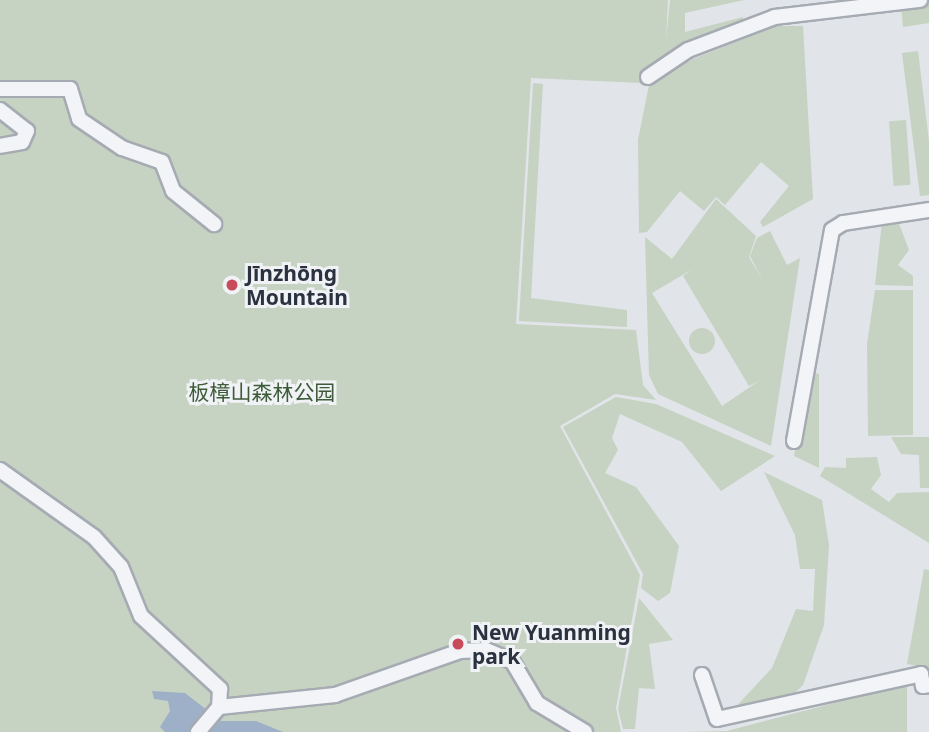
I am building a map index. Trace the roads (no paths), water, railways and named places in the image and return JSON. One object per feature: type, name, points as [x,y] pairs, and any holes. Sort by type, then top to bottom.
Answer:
[{"type":"street","points":[[648,77],[688,50],[775,17],[920,0]]},
{"type":"street","points":[[0,89],[71,89],[79,119],[122,148],[162,162],[173,191],[214,224]]},
{"type":"street","points":[[0,110],[27,131],[22,142],[0,146]]},
{"type":"street","points":[[794,441],[832,230],[843,223],[929,210]]},
{"type":"street","points":[[0,470],[108,551],[121,567],[141,616],[220,689],[219,708],[198,732]]},
{"type":"street","points":[[219,708],[335,695],[460,651],[486,650],[512,661],[537,703],[585,732]]},
{"type":"street","points":[[702,675],[717,719],[920,674],[923,687],[929,685]]},
{"type":"water","points":[[152,691],[185,693],[221,721],[256,721],[283,732],[165,732],[160,727],[170,711],[168,701],[154,699]]},
{"type":"place","name":"Jīnzhōng Mountain","points":[[232,285]]},
{"type":"place","name":"New Yuanming park","points":[[458,644]]},
{"type":"park label","name":"板樟山森林公园","points":[[262,392]]}]
